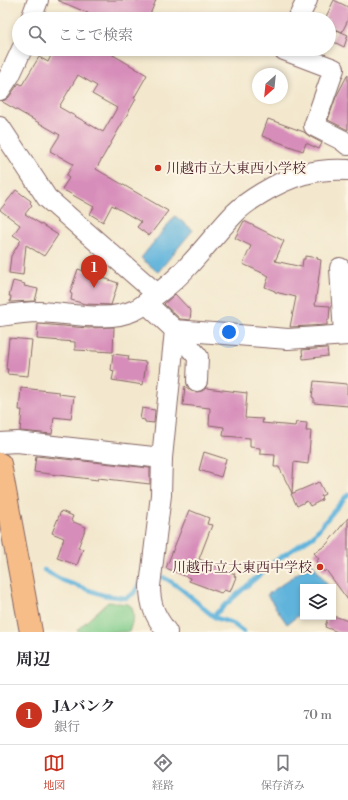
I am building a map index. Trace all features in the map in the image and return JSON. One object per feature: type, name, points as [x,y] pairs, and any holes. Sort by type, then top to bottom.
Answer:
[{"type":"main road","points":[[0,464],[30,632]]},
{"type":"street","points":[[34,12],[38,0]]},
{"type":"street","points":[[301,12],[307,0]]},
{"type":"street","points":[[0,90],[10,75],[19,56]]},
{"type":"street","points":[[300,56],[334,69],[314,126],[342,140],[348,145]]},
{"type":"street","points":[[0,127],[46,198],[151,299],[198,357],[197,381]]},
{"type":"street","points":[[0,316],[17,313],[39,312],[100,316],[126,314],[167,288],[193,262],[236,212],[249,200],[272,186],[297,175],[314,171],[341,170],[348,154]]},
{"type":"street","points":[[175,330],[288,339],[346,335],[340,268]]},
{"type":"street","points":[[167,632],[159,621],[152,607],[150,599],[150,586],[154,563],[161,495],[162,458],[175,330]]},
{"type":"street","points":[[0,443],[17,442],[162,458]]},
{"type":"green space","points":[[108,602],[128,604],[132,607],[134,616],[129,632],[81,632],[77,630]]},
{"type":"water","points":[[175,216],[193,230],[158,272],[141,258]]},
{"type":"water","points":[[312,563],[327,584],[300,584],[300,614],[287,624],[267,595]]},
{"type":"building","points":[[57,0],[156,0],[151,12],[85,12]]},
{"type":"building","points":[[334,0],[348,7],[348,20],[342,32],[336,29],[336,12],[328,12]]},
{"type":"building","points":[[337,30],[348,35],[344,47],[336,43]]},
{"type":"building","points":[[51,56],[115,56],[147,75],[134,98],[136,99],[96,169],[168,211],[149,236],[137,227],[141,222],[112,205],[103,222],[90,214],[94,207],[62,189],[69,178],[66,176],[73,164],[50,151],[60,135],[1,101],[9,97],[19,83],[22,85],[39,57],[48,62]],"holes":[[[78,75],[97,86],[92,94],[117,108],[103,132],[59,107]]]},
{"type":"building","points":[[348,74],[348,130],[328,120],[336,97]]},
{"type":"building","points":[[268,119],[304,132],[322,143],[319,149],[306,143],[303,151],[262,136]]},
{"type":"building","points":[[16,190],[31,201],[30,203],[32,205],[25,214],[58,235],[44,256],[26,245],[23,275],[9,273],[11,256],[21,240],[13,235],[20,225],[0,210]]},
{"type":"building","points":[[244,221],[284,241],[275,261],[302,267],[305,256],[318,258],[317,259],[321,260],[315,305],[330,306],[327,325],[290,327],[296,297],[275,292],[265,287],[269,276],[243,264],[251,246],[235,238]]},
{"type":"building","points":[[78,269],[118,283],[111,305],[85,304],[71,300],[72,294],[70,293]]},
{"type":"building","points":[[13,281],[25,284],[24,286],[38,289],[35,301],[10,302],[11,296],[9,296]]},
{"type":"building","points":[[175,294],[191,311],[190,320],[180,319],[164,304]]},
{"type":"building","points":[[38,324],[88,328],[114,327],[113,352],[75,350],[75,342],[37,339]]},
{"type":"building","points":[[9,338],[32,340],[28,376],[7,374],[8,369],[6,369]]},
{"type":"building","points":[[327,348],[328,356],[303,359],[302,350]]},
{"type":"building","points":[[113,354],[129,356],[128,360],[146,362],[143,385],[112,380],[114,371],[111,370]]},
{"type":"building","points":[[314,381],[347,384],[348,406],[314,403],[314,398],[312,397]]},
{"type":"building","points":[[185,386],[191,391],[196,392],[202,391],[206,388],[247,393],[245,418],[263,419],[262,423],[295,426],[296,422],[307,423],[306,431],[311,431],[308,464],[294,462],[292,493],[279,467],[274,467],[275,455],[260,454],[260,448],[250,447],[250,438],[223,436],[224,427],[209,425],[210,408],[183,405]]},
{"type":"building","points":[[21,388],[59,392],[59,394],[74,396],[71,419],[54,417],[52,434],[20,431],[22,410],[19,410]]},
{"type":"building","points":[[142,408],[155,410],[154,423],[145,422],[145,420],[140,419]]},
{"type":"building","points":[[204,452],[226,459],[221,477],[199,470]]},
{"type":"building","points":[[36,456],[150,468],[150,484],[98,478],[98,480],[34,472]]},
{"type":"building","points":[[319,482],[325,494],[321,496],[322,500],[310,506],[307,501],[297,506],[291,494]]},
{"type":"building","points":[[189,510],[209,518],[207,524],[212,525],[199,559],[235,574],[234,576],[236,577],[230,592],[224,590],[221,593],[189,581],[190,578],[166,568]]},
{"type":"building","points":[[61,511],[73,516],[71,521],[86,527],[78,548],[83,549],[77,565],[57,558],[64,538],[52,533]]},
{"type":"building","points":[[348,518],[348,600],[326,570],[324,572],[316,561],[319,559],[314,553],[326,545]]},
{"type":"building","points":[[336,617],[348,621],[348,632],[338,632],[325,627],[327,620],[336,620]]},
{"type":"waterway","points":[[156,574],[179,587],[213,616],[275,561],[313,536],[348,494]]},
{"type":"waterway","points":[[44,570],[64,581],[103,595],[126,598],[134,593],[144,575]]},
{"type":"waterway","points":[[213,616],[232,623],[244,632]]},
{"type":"place","name":"川越市立大東西小学校","points":[[158,168]]},
{"type":"place","name":"JAバンク","points":[[94,288]]},
{"type":"place","name":"川越市立大東西中学校","points":[[320,567]]}]
